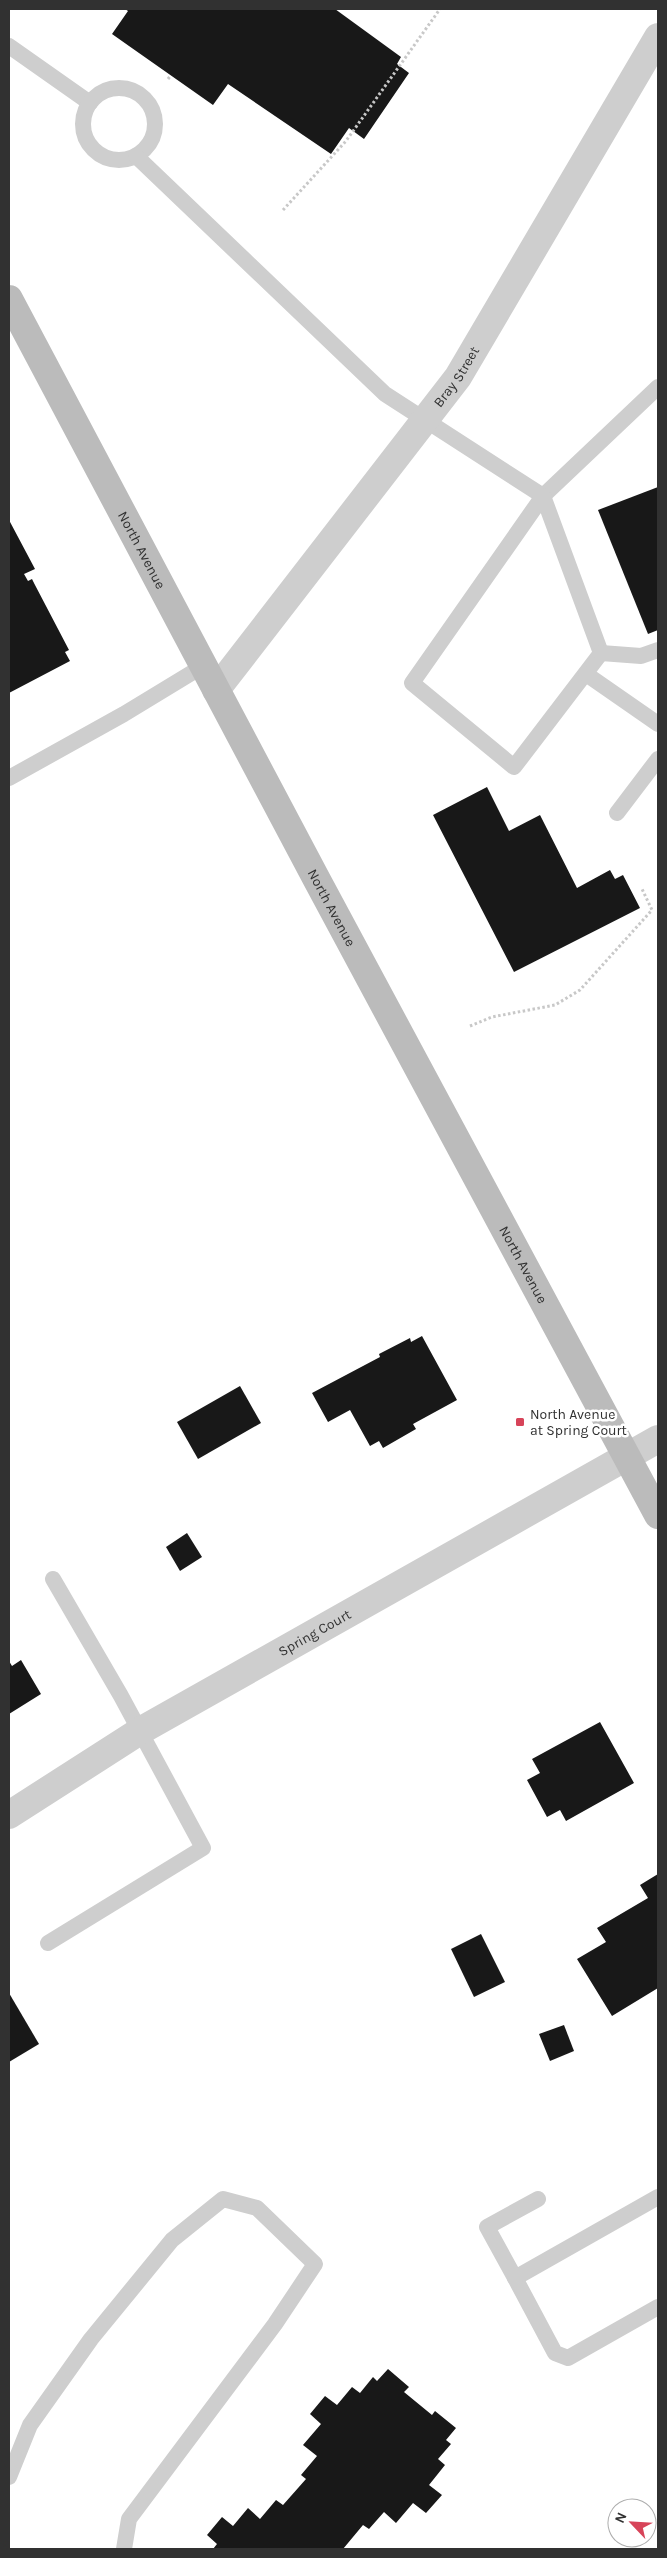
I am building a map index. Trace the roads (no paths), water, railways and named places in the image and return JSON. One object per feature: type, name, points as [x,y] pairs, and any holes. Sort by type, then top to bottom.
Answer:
[{"type":"main road","name":"North Avenue","points":[[9,299],[108,483],[203,666],[658,1515]]},
{"type":"street","name":"Bray Street","points":[[216,690],[458,377],[658,37]]},
{"type":"street","name":"Spring Court","points":[[9,1815],[140,1731],[658,1439]]},
{"type":"lane","points":[[9,46],[90,103]]},
{"type":"lane","points":[[120,88],[132,90],[150,105],[155,116],[152,140],[136,156],[124,160],[101,155],[92,148],[86,138],[84,126],[90,103],[109,90],[120,88]]},
{"type":"lane","points":[[136,156],[385,394],[427,419],[542,496],[601,654]]},
{"type":"lane","points":[[601,654],[514,767],[412,683],[542,496],[658,387]]},
{"type":"lane","points":[[601,654],[641,656],[658,650]]},
{"type":"lane","points":[[9,778],[124,714],[203,666]]},
{"type":"lane","points":[[586,674],[658,724]]},
{"type":"lane","points":[[618,813],[658,759]]},
{"type":"lane","points":[[48,1943],[203,1848],[140,1731],[53,1579]]},
{"type":"lane","points":[[514,2278],[658,2197]]},
{"type":"lane","points":[[9,2477],[30,2425],[91,2340],[172,2240],[223,2199],[257,2208],[315,2264],[275,2324],[129,2519],[124,2549]]},
{"type":"lane","points":[[538,2199],[487,2227],[555,2353],[568,2358],[658,2307]]},
{"type":"place","name":"North Avenue at Spring Court","points":[[520,1422]]}]
